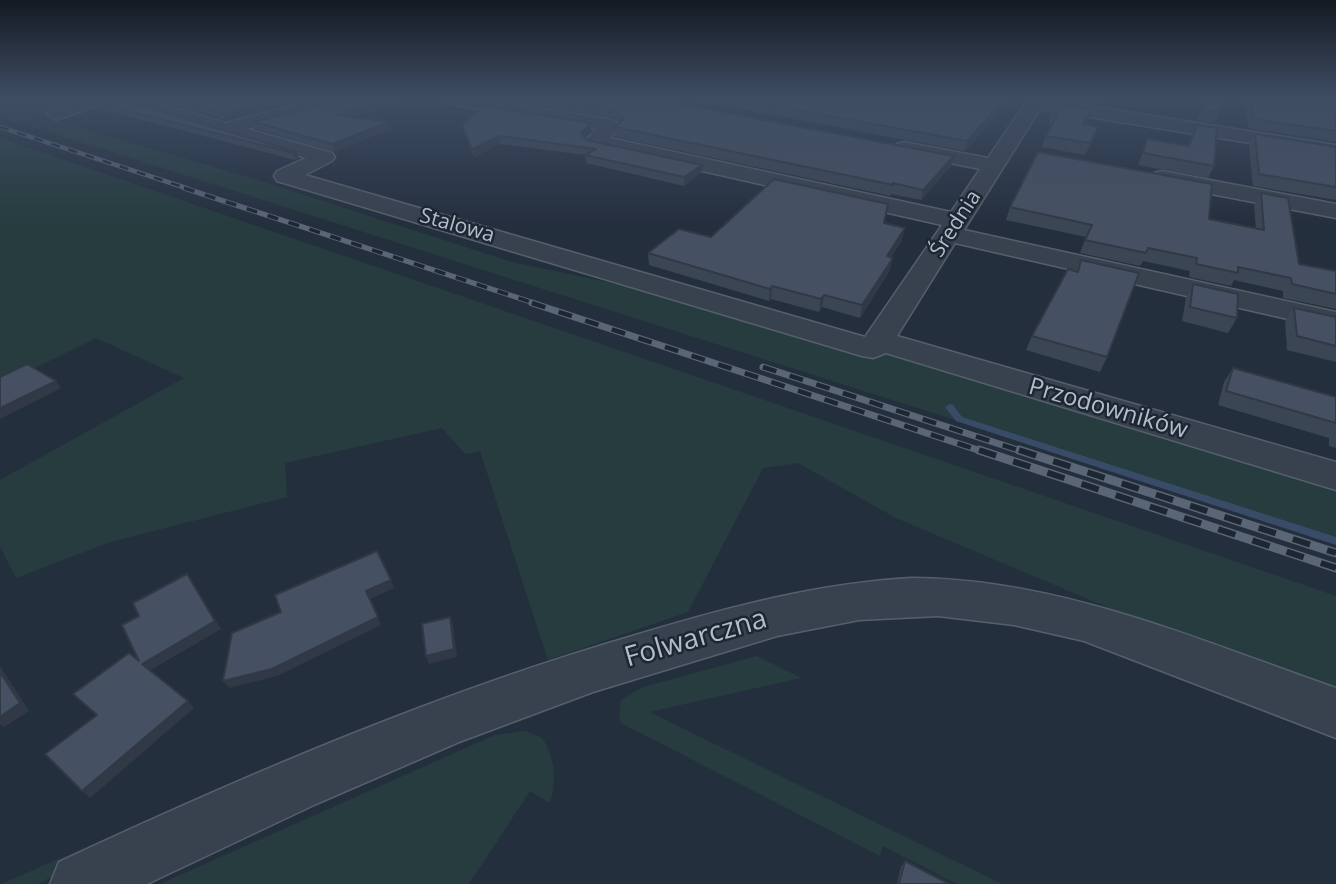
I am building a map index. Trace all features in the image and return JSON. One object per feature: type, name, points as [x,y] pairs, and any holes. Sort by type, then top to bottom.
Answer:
[{"type":"street","name":"Stalowa","points":[[268,140],[325,157],[285,176],[876,345]]},
{"type":"street","points":[[595,140],[1336,321]]},
{"type":"street","name":"Średnia","points":[[876,345],[1010,140]]},
{"type":"street","points":[[1272,140],[1336,151]]},
{"type":"street","points":[[882,144],[999,157],[1031,154]]},
{"type":"street","points":[[1137,174],[1336,211]]},
{"type":"street","name":"Przodowników","points":[[876,345],[1336,476]]},
{"type":"street","name":"Folwarczna","points":[[80,884],[159,846],[388,746],[482,709],[636,656],[785,614],[889,597],[979,600],[1046,611],[1088,622],[1336,713]]},
{"type":"green space","points":[[0,140],[7,140],[1336,596],[1336,699],[1261,672],[896,518],[798,463],[763,468],[688,612],[548,660],[480,451],[465,454],[442,428],[285,463],[287,497],[110,542],[16,578],[0,547],[0,480],[184,378],[96,338],[0,385]]},
{"type":"green space","points":[[75,140],[122,140],[251,178],[512,262],[635,288],[874,357],[906,352],[1336,482],[1336,541]]},
{"type":"green space","points":[[757,656],[801,678],[649,712],[1002,884],[957,884],[883,846],[880,856],[621,723],[621,700],[643,687]]},
{"type":"green space","points":[[525,731],[542,738],[550,753],[554,786],[550,803],[530,791],[469,884],[160,884],[495,735]]},
{"type":"green space","points":[[209,794],[38,884],[1,884]]},
{"type":"building","points":[[243,140],[257,140],[296,152]]},
{"type":"building","points":[[319,140],[342,140],[332,144]]},
{"type":"building","points":[[468,140],[490,140],[472,149]]},
{"type":"building","points":[[531,140],[587,140],[702,165],[684,177],[585,155],[596,149]]},
{"type":"building","points":[[679,140],[871,140],[954,156],[923,190]]},
{"type":"building","points":[[1147,140],[1189,146],[1191,140],[1216,140],[1214,166],[1143,153]]},
{"type":"building","points":[[1256,140],[1294,140],[1336,147],[1336,187],[1259,174]]},
{"type":"building","points":[[1038,152],[1212,184],[1209,219],[1264,230],[1261,193],[1288,198],[1299,264],[1336,271],[1336,294],[1292,284],[1291,278],[1238,267],[1238,273],[1196,264],[1197,258],[1148,248],[1146,253],[1085,240],[1092,225],[1010,207]]},
{"type":"building","points":[[774,179],[888,204],[884,223],[905,228],[887,256],[893,258],[862,305],[824,295],[821,299],[772,286],[770,289],[648,253],[679,229],[711,237]]},
{"type":"building","points":[[1081,260],[1139,273],[1107,357],[1032,336],[1068,269],[1078,272]]},
{"type":"building","points":[[1193,284],[1238,294],[1237,318],[1190,307]]},
{"type":"building","points":[[1294,308],[1336,317],[1336,346],[1297,336]]},
{"type":"building","points":[[27,364],[56,381],[0,408],[0,377]]},
{"type":"building","points":[[1233,368],[1336,397],[1336,423],[1226,391]]},
{"type":"building","points":[[377,551],[391,580],[366,591],[378,617],[272,669],[223,681],[232,633],[281,612],[275,595]]},
{"type":"building","points":[[187,574],[215,621],[142,664],[188,701],[82,791],[45,754],[97,715],[73,694],[129,653],[139,661],[122,625],[139,616],[133,603]]},
{"type":"building","points":[[450,617],[454,649],[426,656],[422,624]]},
{"type":"building","points":[[0,672],[20,703],[0,717]]},
{"type":"building","points":[[905,861],[949,884],[899,884]]},
{"type":"waterway","points":[[950,407],[959,419],[1336,541]]},
{"type":"railway","points":[[40,140],[189,189]]},
{"type":"railway","points":[[184,188],[537,304]]},
{"type":"railway","points":[[532,303],[984,452]]},
{"type":"railway","points":[[763,367],[1024,452]]},
{"type":"railway","points":[[979,450],[1336,568]]},
{"type":"railway","points":[[1019,450],[1336,553]]}]
